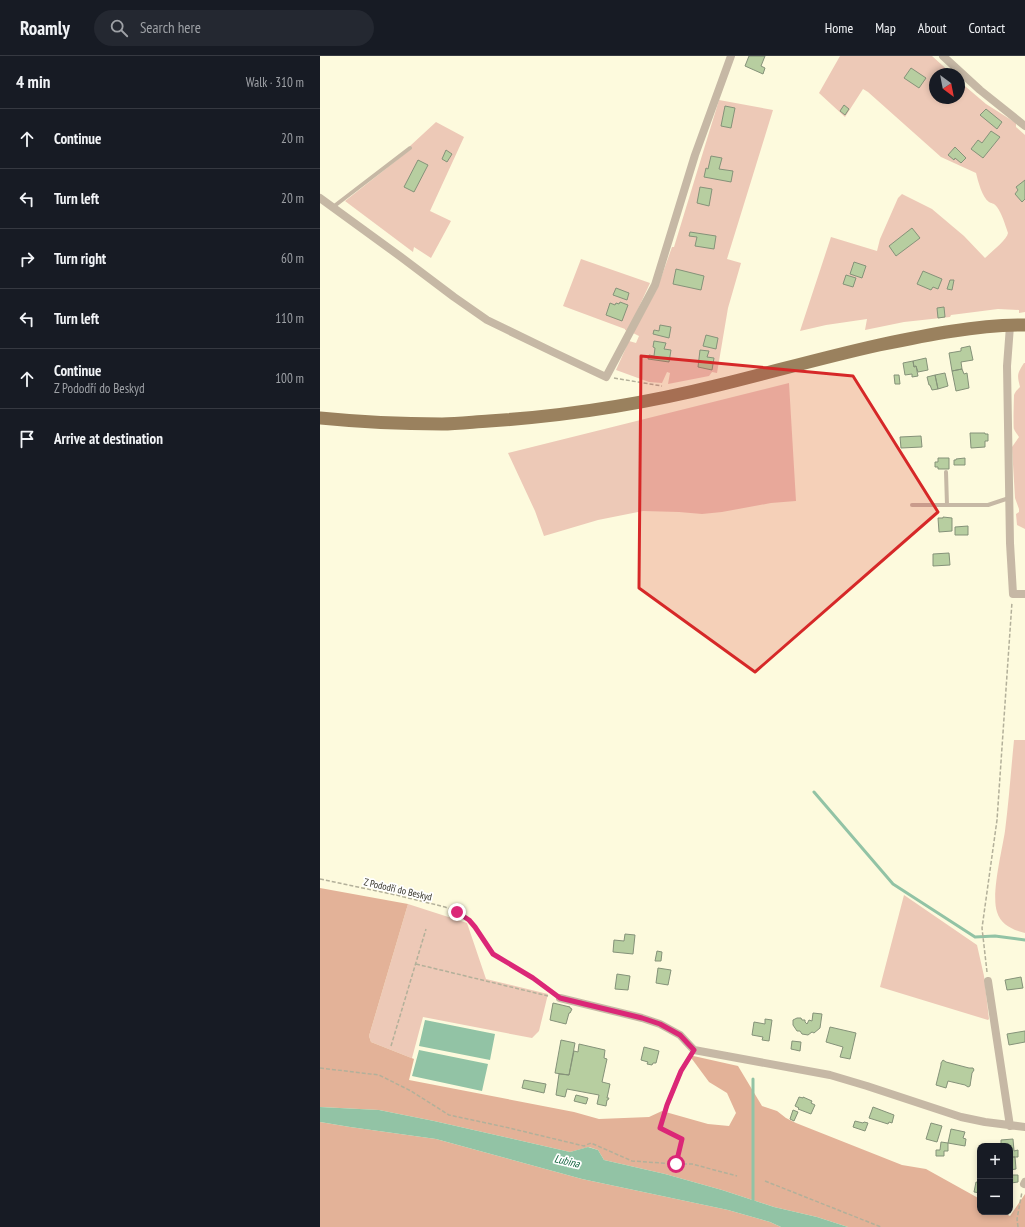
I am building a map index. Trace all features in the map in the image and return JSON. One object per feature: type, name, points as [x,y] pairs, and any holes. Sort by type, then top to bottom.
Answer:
[{"type":"main road","points":[[320,418],[346,421],[443,424],[528,419],[630,404],[718,385],[921,336],[1025,325]]},
{"type":"street","points":[[320,198],[487,320],[606,377],[655,285],[695,154],[731,56]]},
{"type":"street","points":[[943,56],[980,90],[1025,126]]},
{"type":"street","points":[[1010,326],[1007,366],[1013,594],[1025,594]]},
{"type":"street","points":[[988,981],[1010,1126]]},
{"type":"street","points":[[560,998],[642,1018],[660,1024],[680,1035],[694,1050],[830,1075],[961,1117],[1010,1126],[1025,1127]]},
{"type":"lane","points":[[334,207],[410,148]]},
{"type":"lane","points":[[946,472],[947,505]]},
{"type":"lane","points":[[912,505],[988,505],[1010,498]]},
{"type":"lane","points":[[660,1128],[667,1105],[681,1071],[694,1050]]},
{"type":"path","points":[[606,377],[666,386]]},
{"type":"path","points":[[988,981],[982,928],[997,820],[1013,594]]},
{"type":"path","name":"Z Pododří do Beskyd","points":[[320,879],[396,895],[445,907],[457,912],[469,920],[475,927],[493,954],[533,978],[560,998]]},
{"type":"path","points":[[391,1046],[426,929]]},
{"type":"path","points":[[416,964],[548,996]]},
{"type":"path","points":[[320,1068],[379,1075],[411,1091],[449,1115],[584,1146],[591,1143],[632,1161],[692,1164],[737,1176]]},
{"type":"path","points":[[660,1128],[682,1139],[676,1164]]},
{"type":"path","points":[[765,1181],[881,1227]]},
{"type":"path","points":[[1018,1227],[1017,1219],[1024,1183]]},
{"type":"highlighted area","points":[[641,356],[853,376],[938,512],[755,672],[639,588]]},
{"type":"shaded area","points":[[840,56],[932,56],[945,68],[929,68],[929,104],[965,104],[965,86],[986,104],[1016,123],[1016,127],[1025,135],[1025,312],[1019,313],[1019,310],[998,309],[951,315],[950,317],[904,322],[865,330],[867,319],[826,325],[800,331],[831,237],[877,251],[880,239],[898,198],[902,194],[932,209],[964,236],[985,258],[1002,242],[1008,233],[997,207],[989,202],[984,196],[976,173],[941,157],[868,92],[863,89],[845,117],[819,93]]},
{"type":"shaded area","points":[[719,100],[773,110],[727,259],[741,263],[728,308],[717,373],[712,372],[709,376],[668,384],[670,373],[667,372],[662,383],[649,382],[616,370],[629,341],[636,343],[639,336],[633,333],[657,289],[672,247],[674,247]]},
{"type":"shaded area","points":[[436,122],[464,137],[430,211],[451,221],[431,258],[414,247],[413,252],[345,201],[411,149],[410,146]]},
{"type":"shaded area","points":[[581,259],[650,283],[628,331],[563,306]]},
{"type":"shaded area","points":[[1024,363],[1025,529],[1017,525],[1016,514],[1019,512],[1019,509],[1015,498],[1012,447],[1019,437],[1014,430],[1014,395],[1020,387],[1018,375]]},
{"type":"shaded area","points":[[789,383],[796,501],[771,503],[702,514],[643,511],[598,520],[544,536],[535,511],[508,453]]},
{"type":"shaded area","points":[[1014,740],[1025,740],[1025,933],[1004,924],[999,917],[995,904],[996,884],[1005,831]]},
{"type":"shaded area","points":[[320,888],[408,904],[369,1036],[371,1042],[414,1059],[409,1080],[574,1112],[599,1119],[649,1117],[662,1111],[708,1124],[729,1126],[736,1113],[727,1093],[709,1082],[689,1055],[738,1066],[762,1106],[777,1111],[796,1123],[902,1165],[926,1169],[977,1197],[977,1215],[1013,1215],[1013,1212],[1025,1194],[1025,1227],[848,1227],[817,1217],[774,1207],[722,1190],[665,1174],[604,1160],[598,1150],[589,1147],[570,1152],[379,1110],[320,1107]]},
{"type":"shaded area","points":[[904,895],[977,945],[984,976],[988,1020],[880,987]]},
{"type":"shaded area","points":[[408,904],[467,923],[486,979],[548,994],[539,1031],[532,1038],[423,1017],[412,1058],[414,1059],[371,1042],[369,1036]]},
{"type":"shaded area","points":[[320,1122],[436,1139],[582,1179],[728,1210],[770,1222],[781,1227],[320,1227]]},
{"type":"water","points":[[425,1020],[495,1034],[490,1060],[419,1046]]},
{"type":"water","points":[[419,1050],[488,1064],[482,1091],[412,1076]]},
{"type":"water","name":"Lubina","points":[[320,1107],[379,1110],[570,1152],[588,1147],[598,1150],[604,1160],[665,1174],[722,1190],[774,1207],[817,1217],[848,1227],[781,1227],[770,1222],[728,1210],[582,1179],[436,1139],[320,1122]]},
{"type":"building","points":[[749,56],[765,56],[761,66],[765,68],[763,74],[745,66]]},
{"type":"building","points":[[911,68],[926,78],[919,88],[904,78]]},
{"type":"building","points":[[844,105],[849,109],[845,115],[840,111]]},
{"type":"building","points":[[725,106],[735,108],[731,128],[721,126]]},
{"type":"building","points":[[986,109],[1002,122],[997,129],[980,115]]},
{"type":"building","points":[[991,131],[1000,137],[983,158],[971,149],[978,140],[982,143]]},
{"type":"building","points":[[955,147],[966,158],[961,163],[948,155]]},
{"type":"building","points":[[446,150],[452,154],[447,162],[442,159]]},
{"type":"building","points":[[711,156],[722,158],[719,169],[733,171],[731,182],[704,177],[706,168],[708,169]]},
{"type":"building","points":[[418,160],[428,165],[414,192],[404,187]]},
{"type":"building","points":[[1025,180],[1025,199],[1022,202],[1015,194],[1018,190],[1016,187]]},
{"type":"building","points":[[700,187],[712,189],[709,206],[697,203]]},
{"type":"building","points":[[912,228],[920,238],[896,256],[889,246]]},
{"type":"building","points":[[690,232],[716,236],[714,249],[695,246],[697,237],[689,236]]},
{"type":"building","points":[[854,262],[866,266],[862,278],[850,274]]},
{"type":"building","points":[[676,269],[704,276],[701,290],[673,284]]},
{"type":"building","points":[[923,271],[942,279],[938,289],[933,287],[931,290],[917,284]]},
{"type":"building","points":[[846,275],[856,278],[853,287],[843,284]]},
{"type":"building","points":[[950,280],[954,280],[952,290],[947,289]]},
{"type":"building","points":[[616,288],[629,293],[627,300],[613,295]]},
{"type":"building","points":[[620,302],[628,305],[622,321],[606,315],[610,303],[615,305],[616,303],[619,304]]},
{"type":"building","points":[[944,307],[945,317],[938,318],[937,308]]},
{"type":"building","points":[[660,325],[671,327],[669,338],[653,334],[654,330],[659,331]]},
{"type":"building","points":[[706,335],[718,338],[716,349],[703,346]]},
{"type":"building","points":[[654,341],[666,343],[664,349],[671,350],[669,362],[648,359],[649,355],[654,356]]},
{"type":"building","points":[[970,346],[973,360],[961,362],[962,369],[952,371],[949,353],[961,351],[961,348]]},
{"type":"building","points":[[700,350],[709,351],[707,357],[714,358],[712,370],[698,367]]},
{"type":"building","points":[[926,358],[928,370],[918,372],[916,366],[914,367],[913,361]]},
{"type":"building","points":[[913,361],[914,367],[916,366],[918,376],[912,377],[912,374],[905,375],[903,363]]},
{"type":"building","points":[[962,369],[964,374],[967,373],[969,388],[956,391],[952,371]]},
{"type":"building","points":[[945,373],[948,386],[938,389],[935,375]]},
{"type":"building","points":[[894,375],[899,375],[900,384],[895,384]]},
{"type":"building","points":[[935,375],[938,389],[932,390],[927,377]]},
{"type":"building","points":[[970,433],[988,434],[988,441],[985,441],[985,447],[971,448]]},
{"type":"building","points":[[921,436],[922,447],[901,448],[900,437]]},
{"type":"building","points":[[938,458],[949,458],[949,469],[938,469],[938,467],[935,467],[935,462],[938,462]]},
{"type":"building","points":[[965,458],[965,465],[954,465],[954,460]]},
{"type":"building","points":[[938,518],[952,518],[952,531],[939,532]]},
{"type":"building","points":[[968,526],[968,535],[955,535],[955,527]]},
{"type":"building","points":[[949,553],[950,565],[933,566],[933,554]]},
{"type":"building","points":[[625,934],[635,935],[633,954],[613,952],[614,940],[624,941]]},
{"type":"building","points":[[657,951],[662,952],[661,961],[655,961]]},
{"type":"building","points":[[658,968],[671,970],[668,985],[656,983]]},
{"type":"building","points":[[617,974],[630,976],[628,990],[615,989]]},
{"type":"building","points":[[1021,977],[1023,988],[1007,990],[1005,980]]},
{"type":"building","points":[[553,1003],[570,1007],[572,1009],[569,1013],[566,1024],[550,1020]]},
{"type":"building","points":[[813,1013],[822,1014],[820,1028],[814,1033],[812,1032],[808,1035],[797,1031],[793,1025],[793,1020],[801,1018],[802,1020],[805,1020],[807,1024],[809,1020],[812,1021]]},
{"type":"building","points":[[765,1019],[772,1020],[769,1041],[762,1040],[763,1037],[752,1035],[754,1022],[765,1024]]},
{"type":"building","points":[[830,1027],[856,1033],[850,1059],[840,1057],[843,1047],[826,1042]]},
{"type":"building","points":[[1025,1031],[1025,1042],[1009,1045],[1007,1034]]},
{"type":"building","points":[[561,1040],[575,1043],[569,1075],[555,1073]]},
{"type":"building","points":[[792,1041],[801,1042],[800,1051],[791,1049]]},
{"type":"building","points":[[579,1044],[605,1050],[604,1058],[607,1059],[602,1082],[610,1084],[607,1098],[609,1098],[606,1106],[597,1104],[599,1095],[567,1089],[565,1097],[556,1095],[559,1074],[569,1075],[574,1051],[578,1052]]},
{"type":"building","points":[[644,1047],[659,1051],[656,1063],[653,1063],[652,1065],[647,1064],[648,1062],[641,1060]]},
{"type":"building","points":[[943,1060],[973,1068],[974,1070],[972,1073],[970,1086],[968,1087],[948,1081],[946,1088],[936,1085]]},
{"type":"building","points":[[524,1080],[546,1084],[544,1093],[522,1088]]},
{"type":"building","points":[[576,1095],[588,1098],[586,1104],[574,1101]]},
{"type":"building","points":[[799,1097],[812,1101],[811,1103],[815,1105],[811,1114],[798,1109],[799,1108],[795,1106]]},
{"type":"building","points":[[873,1107],[894,1115],[892,1123],[889,1122],[888,1124],[869,1118]]},
{"type":"building","points":[[793,1110],[798,1112],[794,1121],[790,1119]]},
{"type":"building","points":[[855,1121],[868,1123],[865,1131],[853,1127]]},
{"type":"building","points":[[931,1123],[942,1126],[937,1142],[926,1139]]},
{"type":"building","points":[[951,1129],[965,1132],[963,1138],[966,1139],[965,1146],[948,1143]]},
{"type":"building","points":[[1013,1139],[1014,1151],[1018,1150],[1018,1157],[1013,1157],[1013,1143],[1001,1143],[1001,1140]]},
{"type":"building","points":[[941,1142],[948,1143],[948,1151],[944,1151],[944,1156],[936,1156],[936,1150],[940,1150]]},
{"type":"building","points":[[1013,1157],[1015,1157],[1016,1169],[1013,1170]]},
{"type":"building","points":[[1013,1175],[1018,1175],[1018,1182],[1013,1183]]},
{"type":"building","points":[[976,1182],[977,1182],[977,1192],[974,1192]]},
{"type":"waterway","points":[[814,792],[893,884],[975,937],[995,936],[1025,940]]},
{"type":"waterway","points":[[753,1079],[753,1203]]},
{"type":"route","points":[[457,912],[469,920],[475,927],[493,954],[533,978],[560,998],[642,1018],[660,1024],[680,1035],[694,1050],[681,1071],[667,1105],[660,1128],[682,1139],[676,1164]]}]
